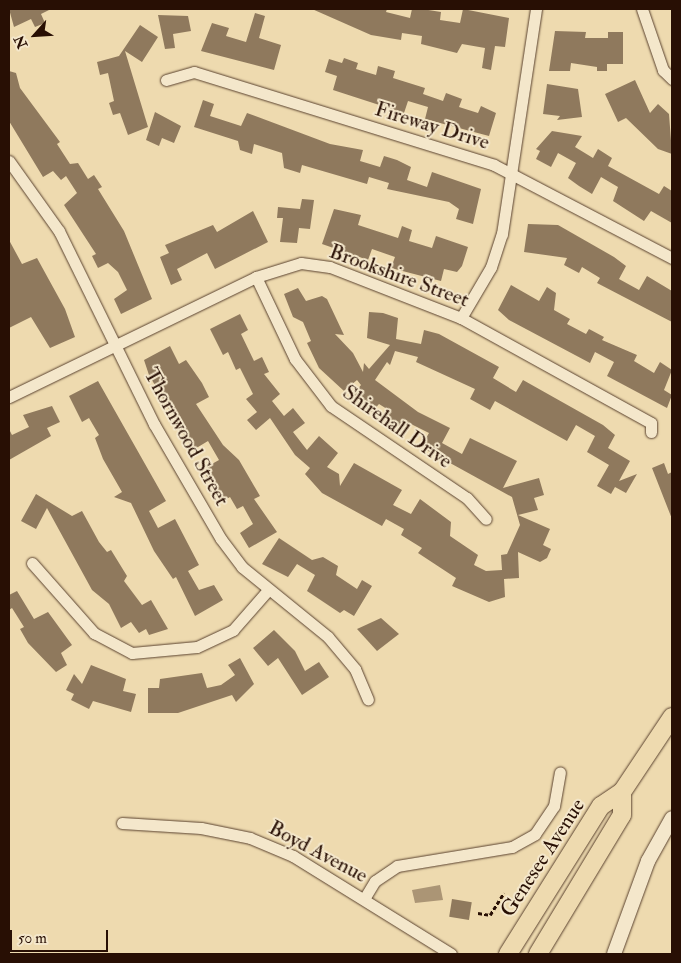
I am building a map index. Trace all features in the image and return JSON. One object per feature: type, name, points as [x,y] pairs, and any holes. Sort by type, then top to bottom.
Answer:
[{"type":"main road","name":"Genesee Avenue","points":[[508,954],[601,806],[622,792],[672,717]]},
{"type":"main road","name":"Genesee Avenue","points":[[538,954],[622,815],[622,792]]},
{"type":"street","points":[[461,318],[491,267],[502,234],[536,9]]},
{"type":"street","points":[[642,9],[663,70],[672,79]]},
{"type":"street","name":"Fireway Drive","points":[[166,80],[194,72],[510,172],[672,258]]},
{"type":"street","name":"Thornwood Street","points":[[9,161],[59,231],[154,424],[221,539],[242,567],[328,637],[355,669],[368,699]]},
{"type":"street","name":"Brookshire Street","points":[[9,397],[115,344],[286,264],[330,267],[461,318],[652,423],[651,432]]},
{"type":"street","name":"Shirehall Drive","points":[[256,277],[295,359],[331,406],[373,439],[467,498],[486,519]]},
{"type":"street","points":[[32,563],[94,633],[132,653],[197,647],[233,630],[268,590]]},
{"type":"street","points":[[364,899],[375,881],[397,866],[512,847],[534,834],[554,806],[560,773]]},
{"type":"street","points":[[614,954],[648,861],[672,818]]},
{"type":"street","name":"Boyd Avenue","points":[[122,823],[201,828],[250,838],[294,856],[451,954]]},
{"type":"path","points":[[478,913],[490,915],[504,893]]},
{"type":"shaded area","points":[[440,885],[443,900],[415,903],[412,890]]},
{"type":"building","points":[[9,9],[51,9],[41,14],[45,23],[35,27],[31,19],[14,27]]},
{"type":"building","points":[[312,9],[387,9],[386,12],[410,18],[412,9],[422,9],[441,12],[440,20],[460,23],[463,9],[509,18],[505,47],[495,46],[491,70],[482,68],[485,48],[462,44],[457,53],[421,44],[422,36],[402,33],[401,40],[371,35]]},
{"type":"building","points":[[255,13],[265,16],[259,38],[281,45],[274,70],[201,51],[212,23],[229,28],[226,36],[246,42]]},
{"type":"building","points":[[158,15],[188,16],[191,31],[173,34],[175,48],[165,49]]},
{"type":"building","points":[[140,25],[158,37],[142,62],[125,51],[148,127],[128,135],[120,113],[113,115],[109,103],[114,101],[108,73],[100,75],[97,62],[119,56]]},
{"type":"building","points":[[555,31],[586,32],[585,38],[608,38],[608,32],[623,32],[623,64],[607,64],[607,71],[597,71],[597,67],[571,63],[570,71],[549,71]]},
{"type":"building","points":[[344,58],[358,63],[356,69],[376,75],[378,66],[395,71],[393,78],[425,88],[423,94],[443,101],[446,93],[462,99],[459,107],[478,113],[481,106],[496,113],[489,136],[425,119],[428,107],[408,101],[404,113],[333,90],[337,76],[325,72],[329,59],[342,63]]},
{"type":"building","points":[[9,71],[16,73],[20,88],[60,142],[57,144],[70,164],[78,163],[88,179],[94,175],[102,187],[98,189],[124,231],[152,299],[121,314],[114,299],[127,290],[118,272],[108,263],[98,268],[92,256],[96,254],[64,205],[77,193],[66,176],[61,180],[53,171],[43,177],[9,121]]},
{"type":"building","points":[[635,80],[650,113],[658,104],[669,114],[672,154],[658,149],[626,118],[618,122],[605,94]]},
{"type":"building","points":[[547,84],[578,89],[582,117],[557,120],[560,116],[543,114]]},
{"type":"building","points":[[203,100],[214,104],[210,116],[241,126],[247,113],[330,144],[363,150],[360,161],[380,167],[384,156],[397,160],[411,167],[407,180],[427,187],[432,172],[481,189],[473,224],[456,219],[459,209],[449,202],[387,189],[389,183],[369,177],[367,184],[302,165],[300,173],[284,168],[282,153],[254,144],[252,154],[240,150],[238,141],[194,127]]},
{"type":"building","points":[[155,112],[181,126],[174,143],[162,138],[159,146],[146,140]]},
{"type":"building","points":[[552,131],[582,136],[575,147],[593,158],[598,149],[612,158],[608,166],[659,194],[664,186],[672,191],[672,223],[651,211],[644,221],[613,201],[618,187],[601,177],[592,194],[568,178],[576,163],[558,153],[551,167],[536,159],[540,151],[536,149]]},
{"type":"building","points":[[302,199],[314,200],[310,229],[299,228],[297,243],[280,242],[283,218],[277,218],[278,207],[300,209]]},
{"type":"building","points":[[334,209],[361,215],[358,225],[398,238],[402,226],[412,230],[409,241],[432,248],[436,236],[468,247],[462,266],[457,272],[444,269],[441,281],[391,268],[395,257],[372,249],[368,260],[322,244]]},
{"type":"building","points":[[253,211],[268,242],[215,269],[207,253],[177,269],[182,280],[171,285],[160,257],[169,253],[165,245],[213,225],[217,232]]},
{"type":"building","points":[[528,224],[558,225],[614,257],[626,266],[619,279],[639,290],[647,276],[672,291],[672,322],[597,283],[600,278],[582,267],[579,273],[564,265],[567,258],[524,252]]},
{"type":"building","points":[[9,240],[22,264],[37,258],[65,309],[75,337],[50,348],[31,317],[9,328]]},
{"type":"building","points":[[511,285],[539,301],[547,287],[556,293],[554,310],[570,319],[567,324],[586,334],[589,329],[604,337],[602,340],[637,355],[634,361],[654,373],[660,362],[672,370],[664,390],[672,395],[667,408],[607,376],[614,362],[595,352],[590,363],[509,320],[498,310]]},
{"type":"building","points":[[298,288],[306,301],[322,296],[327,299],[344,335],[335,334],[353,353],[363,372],[364,363],[369,369],[390,345],[367,338],[369,312],[383,313],[398,318],[396,339],[421,344],[424,330],[439,334],[499,367],[493,378],[516,392],[523,380],[603,425],[615,435],[608,448],[630,461],[619,481],[637,474],[626,493],[615,487],[611,494],[597,486],[609,465],[587,452],[595,436],[576,425],[567,441],[495,401],[490,410],[470,399],[475,389],[416,362],[418,357],[395,351],[390,365],[387,362],[375,380],[418,412],[450,428],[442,443],[462,454],[470,438],[517,461],[503,488],[539,478],[544,495],[534,498],[538,510],[518,515],[550,529],[543,545],[551,549],[547,558],[540,562],[518,552],[519,578],[504,579],[505,597],[489,602],[452,586],[456,578],[418,553],[422,548],[401,535],[404,529],[386,519],[382,526],[322,493],[305,474],[310,468],[295,455],[270,418],[256,430],[247,420],[257,412],[246,399],[253,394],[240,368],[236,370],[228,352],[223,355],[210,329],[240,314],[248,330],[241,334],[254,361],[262,357],[269,372],[264,374],[280,394],[272,401],[284,416],[293,408],[305,423],[293,432],[307,450],[319,436],[338,453],[327,467],[339,474],[340,486],[354,463],[402,490],[393,505],[411,514],[420,499],[451,522],[450,536],[478,555],[474,565],[486,571],[502,570],[501,555],[507,554],[520,525],[512,497],[421,447],[429,433],[411,424],[407,431],[396,425],[393,430],[379,422],[387,409],[379,404],[372,412],[349,400],[361,385],[357,380],[344,391],[319,368],[307,343],[311,341],[303,322],[293,317],[284,294]]},
{"type":"building","points":[[170,346],[179,364],[186,360],[202,383],[209,397],[196,404],[223,445],[239,460],[260,496],[254,499],[277,532],[249,548],[240,533],[253,524],[243,506],[237,509],[230,497],[220,503],[203,469],[219,460],[208,441],[193,450],[149,375],[144,360]]},
{"type":"building","points":[[98,381],[166,501],[149,511],[158,528],[175,519],[199,565],[188,571],[199,590],[214,585],[223,600],[195,616],[176,577],[173,579],[154,551],[131,503],[114,497],[122,492],[103,459],[95,438],[99,435],[89,418],[82,422],[69,396]]},
{"type":"building","points":[[52,406],[60,422],[47,428],[51,436],[9,460],[9,429],[12,435],[29,427],[23,415]]},
{"type":"building","points":[[664,463],[668,474],[672,472],[672,519],[652,468]]},
{"type":"building","points":[[36,494],[72,516],[82,511],[99,542],[107,552],[111,550],[127,576],[124,581],[142,605],[151,600],[168,629],[149,635],[146,629],[139,633],[131,622],[121,628],[109,604],[92,590],[47,508],[36,529],[21,521]]},
{"type":"building","points":[[279,538],[312,560],[323,557],[338,566],[336,575],[357,589],[362,580],[372,586],[354,616],[344,610],[340,613],[307,591],[315,575],[297,564],[288,577],[262,564]]},
{"type":"building","points":[[17,591],[34,619],[48,612],[72,645],[61,653],[67,665],[56,672],[28,643],[20,629],[24,627],[12,608],[9,610],[9,595]]},
{"type":"building","points":[[381,618],[399,634],[377,651],[357,629]]},
{"type":"building","points":[[274,630],[295,651],[305,671],[319,662],[329,677],[302,695],[278,658],[268,666],[253,648]]},
{"type":"building","points":[[240,658],[254,684],[236,702],[232,695],[178,713],[148,713],[148,688],[159,688],[160,679],[202,673],[207,688],[221,685],[235,675],[228,665]]},
{"type":"building","points":[[91,665],[126,679],[123,691],[136,694],[131,712],[93,701],[89,709],[71,700],[74,694],[66,690],[74,674],[82,684]]},
{"type":"building","points":[[452,899],[472,902],[469,920],[449,917]]}]
